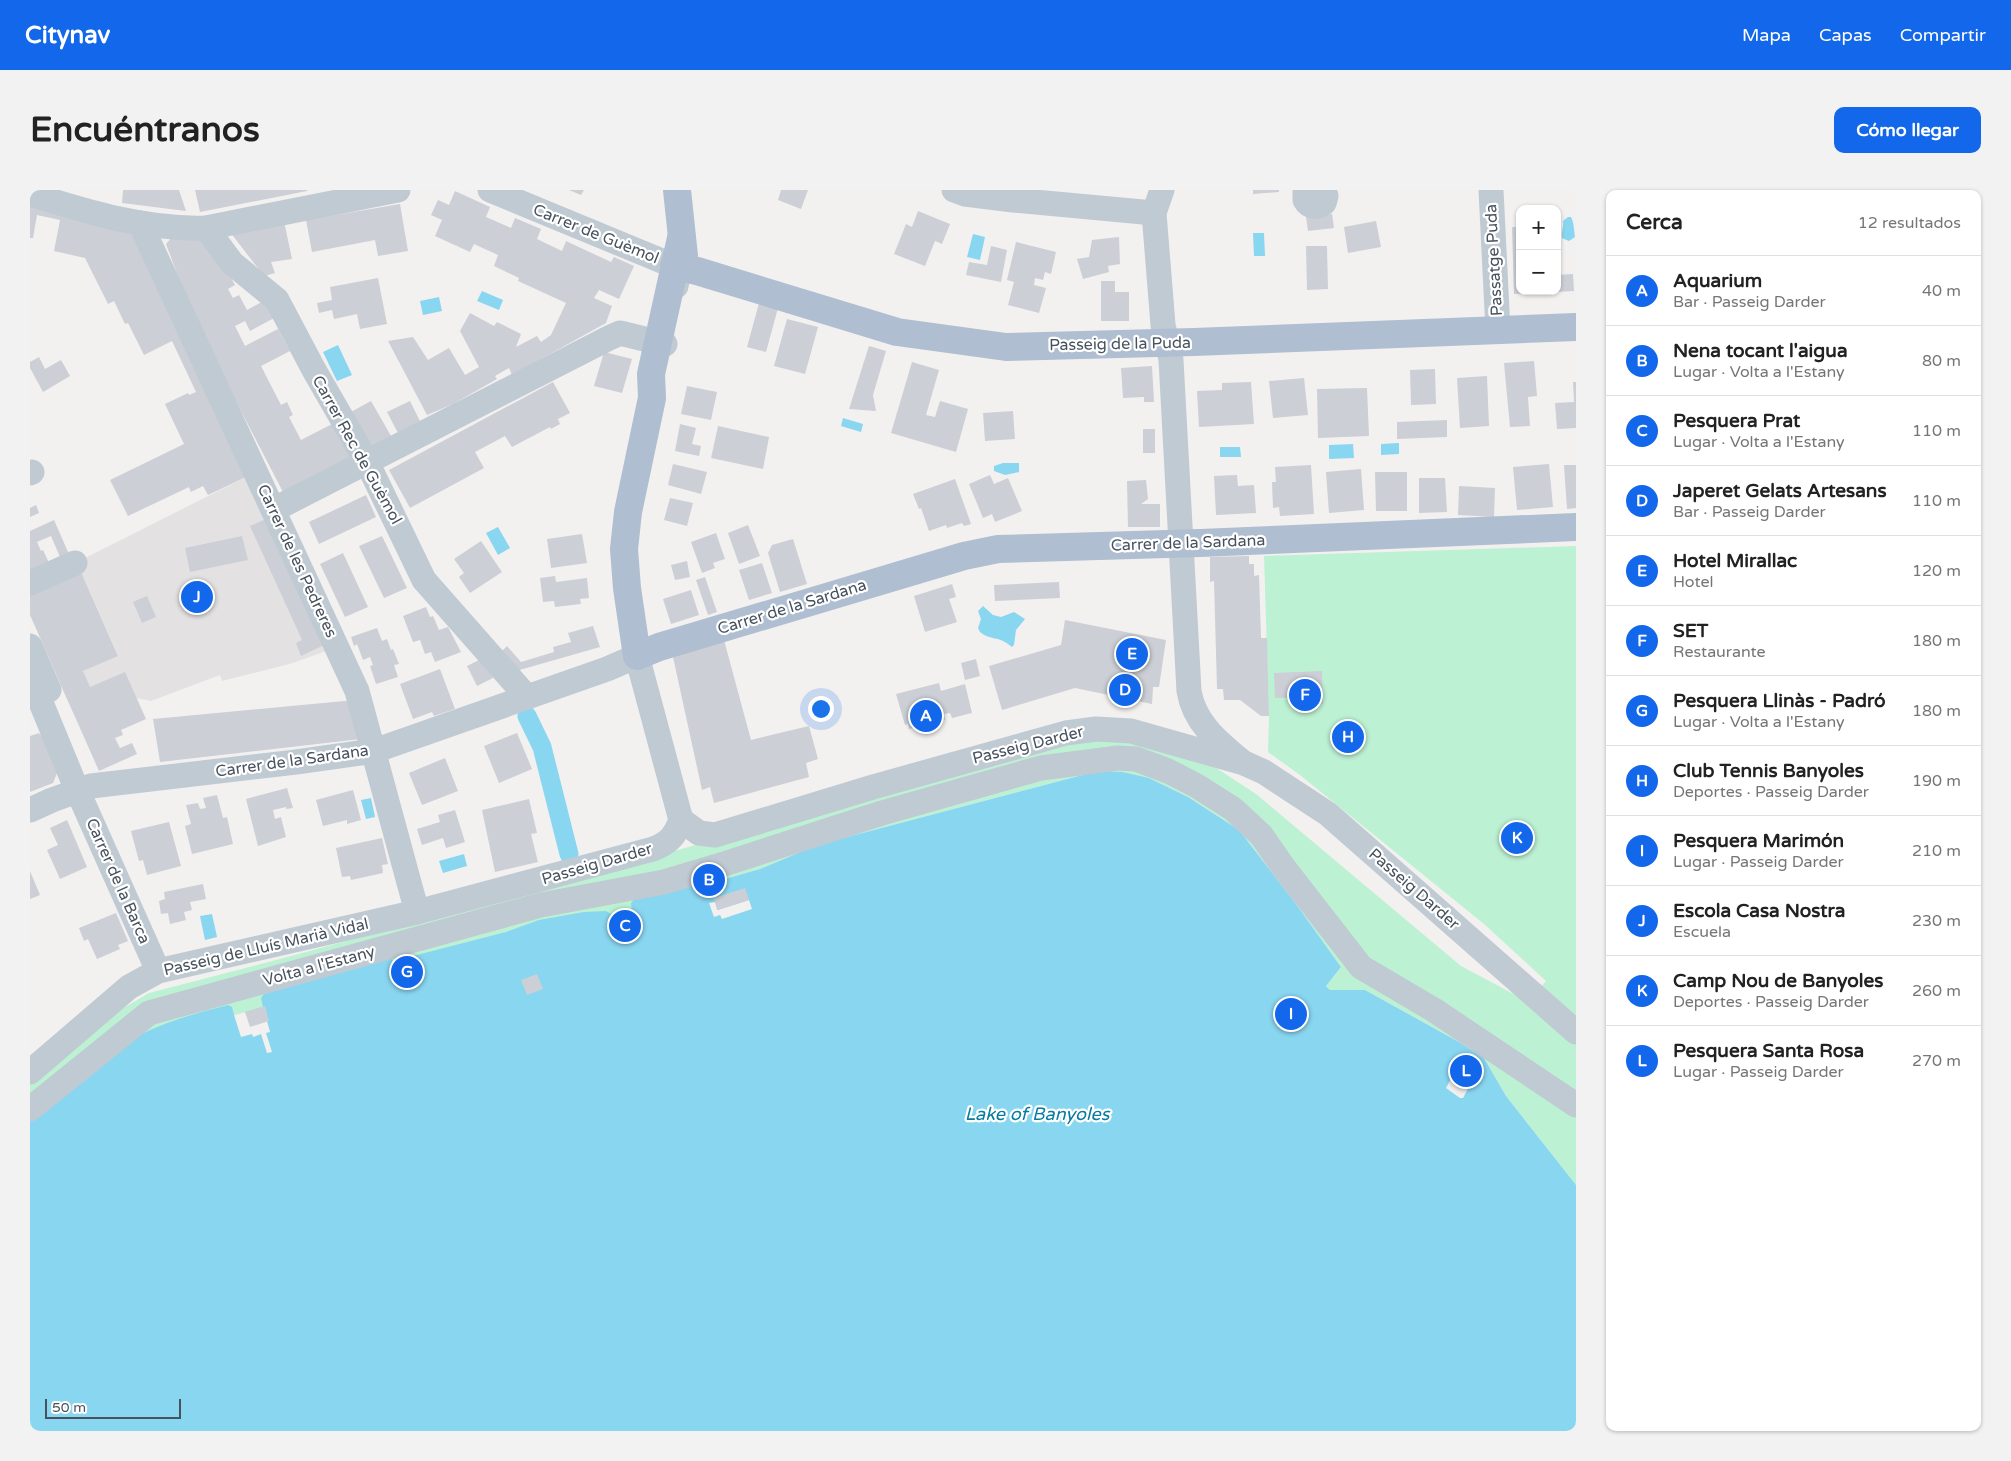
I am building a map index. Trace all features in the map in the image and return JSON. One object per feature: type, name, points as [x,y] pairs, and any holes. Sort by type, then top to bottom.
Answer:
[{"type":"main road","points":[[637,656],[627,588],[624,549],[628,512],[656,391],[668,369],[680,267],[681,238],[677,190]]},
{"type":"main road","points":[[656,391],[651,374],[661,344],[680,267]]},
{"type":"main road","name":"Passeig de la Puda","points":[[680,267],[897,332],[1006,347],[1576,327]]},
{"type":"main road","name":"Carrer de la Sardana","points":[[637,656],[659,647],[964,556],[998,548],[1180,544],[1576,527]]},
{"type":"street","points":[[30,194],[58,203],[140,223],[180,229],[206,228],[398,190]]},
{"type":"street","name":"Carrer de Guèmol","points":[[490,190],[680,267]]},
{"type":"street","points":[[954,190],[965,194],[1013,200],[1154,213]]},
{"type":"street","points":[[1162,190],[1154,213],[1168,342],[1191,703],[1208,731],[1244,763]]},
{"type":"street","points":[[1305,190],[1305,200],[1313,206],[1324,203],[1326,196],[1324,190]]},
{"type":"street","name":"Passatge Puda","points":[[1491,190],[1498,331]]},
{"type":"street","name":"Carrer de les Pedreres","points":[[140,223],[357,691],[417,912]]},
{"type":"street","name":"Carrer Rec de Guèmol","points":[[206,228],[232,263],[277,300],[314,370],[367,462],[424,580],[527,696]]},
{"type":"street","points":[[272,510],[620,333],[661,344]]},
{"type":"street","points":[[30,583],[75,563]]},
{"type":"street","name":"Carrer de la Barca","points":[[30,646],[84,788],[158,971]]},
{"type":"street","points":[[637,656],[681,820]]},
{"type":"street","name":"Carrer de la Sardana","points":[[30,810],[84,788],[374,751],[607,669],[637,656]]},
{"type":"street","points":[[30,676],[84,788]]},
{"type":"street","name":"Passeig Darder","points":[[417,912],[654,849],[664,845],[673,838],[681,820],[699,833],[715,835],[872,787],[1066,732],[1096,729],[1131,731],[1244,763],[1264,772],[1328,814],[1576,1032]]},
{"type":"street","name":"Passeig Darder","points":[[724,864],[882,813],[1041,768],[1118,758],[1136,759],[1168,771],[1198,786],[1233,809],[1261,835],[1284,868],[1361,967],[1434,1010],[1576,1105]]},
{"type":"street","name":"Volta a l'Estany","points":[[30,1109],[149,1013],[541,905],[664,882],[724,864]]},
{"type":"street","name":"Passeig de Lluís Marià Vidal","points":[[30,1072],[129,987],[158,971],[417,912]]},
{"type":"shaded area","points":[[248,476],[326,651],[293,663],[222,681],[220,675],[151,701],[136,698],[78,723],[59,682],[118,655],[75,563]]},
{"type":"green space","points":[[1576,546],[1576,1015],[1541,987],[1546,981],[1484,924],[1300,775],[1268,752],[1269,716],[1264,556]]},
{"type":"green space","points":[[1112,736],[1204,760],[1256,794],[1461,966],[1523,999],[1576,1044],[1576,1185],[1506,1096],[1484,1058],[1365,990],[1330,990],[1326,986],[1341,967],[1296,904],[1239,830],[1188,797],[1149,778],[1098,771],[817,845],[760,869],[725,879],[686,885],[632,913],[234,1015],[30,1121],[30,1083],[115,1013],[149,993],[295,955],[860,800],[1063,740]]},
{"type":"water","points":[[1568,217],[1572,219],[1575,237],[1569,241],[1562,238],[1563,221]]},
{"type":"water","points":[[1253,233],[1264,233],[1265,256],[1254,256]]},
{"type":"water","points":[[973,234],[985,237],[980,260],[967,257]]},
{"type":"water","points":[[482,291],[503,300],[499,310],[477,301]]},
{"type":"water","points":[[439,297],[442,311],[423,315],[420,301]]},
{"type":"water","points":[[338,345],[352,375],[337,381],[323,352]]},
{"type":"water","points":[[843,418],[863,424],[861,432],[841,426]]},
{"type":"water","points":[[1399,443],[1399,454],[1381,455],[1381,444]]},
{"type":"water","points":[[1353,444],[1354,458],[1329,459],[1329,445]]},
{"type":"water","points":[[1220,447],[1240,447],[1241,457],[1220,457]]},
{"type":"water","points":[[1003,463],[1019,463],[1019,472],[1005,475],[994,471],[994,466]]},
{"type":"water","points":[[498,527],[510,548],[498,555],[486,533]]},
{"type":"water","points":[[983,606],[993,615],[1001,617],[1014,612],[1025,619],[1016,630],[1012,647],[1003,641],[980,632],[978,628],[981,619],[978,611]]},
{"type":"water","name":"Lake of Banyoles","points":[[1098,771],[1122,772],[1149,778],[1188,797],[1239,830],[1296,904],[1341,967],[1326,986],[1330,990],[1365,990],[1484,1058],[1506,1096],[1576,1185],[1576,1431],[30,1431],[30,1121],[91,1068],[125,1043],[168,1023],[213,1009],[228,1005],[232,1007],[234,1015],[263,1007],[261,998],[264,994],[391,958],[397,968],[413,965],[413,956],[506,932],[539,920],[584,912],[606,911],[614,916],[632,913],[631,903],[636,897],[686,885],[725,879],[760,869],[817,845]]},
{"type":"water","points":[[371,798],[375,817],[366,819],[361,800]]},
{"type":"water","points":[[464,854],[467,866],[443,873],[439,861]]},
{"type":"water","points":[[212,914],[217,937],[205,940],[200,916]]},
{"type":"pier","points":[[749,900],[752,909],[722,919],[720,915],[714,917],[709,903],[715,902],[718,910]]},
{"type":"pier","points":[[416,977],[417,982],[401,987],[400,980]]},
{"type":"pier","points":[[245,1012],[267,1021],[270,1032],[266,1033],[272,1052],[267,1053],[261,1034],[253,1037],[252,1034],[241,1037],[234,1015]]},
{"type":"pier","points":[[1453,1075],[1470,1085],[1463,1098],[1460,1098],[1446,1088]]},
{"type":"building","points":[[123,190],[179,190],[186,211],[122,203]]},
{"type":"building","points":[[195,190],[307,190],[307,191],[200,212]]},
{"type":"building","points":[[569,190],[584,190],[581,195]]},
{"type":"building","points":[[781,190],[808,190],[801,209],[778,200]]},
{"type":"building","points":[[1253,190],[1279,190],[1279,192],[1253,194]]},
{"type":"building","points":[[455,191],[490,207],[486,217],[511,228],[515,218],[541,229],[537,239],[562,251],[566,241],[611,262],[614,257],[634,266],[619,299],[599,290],[594,298],[612,306],[606,323],[512,375],[509,368],[495,376],[497,379],[453,404],[427,415],[388,341],[413,337],[428,360],[449,348],[465,375],[479,367],[460,331],[470,313],[494,326],[497,322],[521,334],[516,347],[537,336],[541,342],[551,335],[566,303],[518,281],[519,278],[494,266],[498,255],[474,244],[470,252],[435,236],[442,220],[431,215],[438,200],[449,205]]},
{"type":"building","points":[[30,196],[131,229],[248,476],[208,495],[203,486],[191,492],[189,487],[128,516],[110,480],[184,444],[165,404],[188,393],[189,395],[196,392],[172,341],[144,355],[128,323],[125,324],[114,301],[108,304],[85,258],[54,251],[60,220],[37,215],[33,238],[30,238]]},
{"type":"building","points":[[400,204],[408,251],[378,256],[375,240],[312,252],[306,220]]},
{"type":"building","points":[[918,211],[950,224],[942,244],[935,241],[925,266],[894,254],[906,224],[912,227]]},
{"type":"building","points":[[1332,214],[1334,228],[1308,231],[1306,217]]},
{"type":"building","points":[[284,221],[292,259],[271,262],[275,273],[264,276],[230,232]]},
{"type":"building","points":[[1376,221],[1381,247],[1348,253],[1344,227]]},
{"type":"building","points":[[1512,227],[1516,227],[1516,294],[1514,294]]},
{"type":"building","points":[[207,235],[235,285],[228,289],[233,298],[239,295],[247,310],[267,299],[276,317],[250,331],[245,321],[235,326],[245,346],[278,329],[290,351],[261,366],[281,405],[287,402],[293,415],[289,417],[301,440],[338,421],[357,457],[284,494],[227,384],[184,292],[166,244],[172,237]]},
{"type":"building","points":[[1119,237],[1120,264],[1108,266],[1109,272],[1083,279],[1077,259],[1089,257],[1092,240]]},
{"type":"building","points":[[1016,242],[1056,252],[1051,274],[1045,272],[1043,280],[1035,278],[1034,285],[1046,288],[1039,313],[1008,305],[1014,282],[1007,280]]},
{"type":"building","points":[[991,246],[1007,250],[1001,282],[966,275],[969,262],[987,265]]},
{"type":"building","points":[[1306,246],[1327,246],[1328,289],[1307,290]]},
{"type":"building","points":[[1573,274],[1574,291],[1561,292],[1561,275]]},
{"type":"building","points":[[378,278],[387,324],[360,329],[357,314],[334,319],[332,310],[319,313],[317,303],[332,300],[330,287]]},
{"type":"building","points":[[1101,281],[1115,281],[1115,292],[1129,292],[1129,321],[1101,321]]},
{"type":"building","points":[[759,303],[778,308],[766,352],[747,347]]},
{"type":"building","points":[[787,319],[818,327],[805,374],[774,366]]},
{"type":"building","points":[[869,346],[886,351],[873,395],[876,411],[849,409]]},
{"type":"building","points":[[604,352],[632,359],[622,393],[594,386]]},
{"type":"building","points":[[39,357],[45,369],[61,360],[70,376],[43,392],[30,368],[30,362]]},
{"type":"building","points":[[1534,361],[1537,396],[1528,397],[1530,426],[1510,427],[1504,363]]},
{"type":"building","points":[[912,362],[939,370],[926,415],[935,417],[940,401],[968,409],[956,452],[891,433]]},
{"type":"building","points":[[1152,366],[1154,402],[1144,402],[1144,397],[1123,398],[1121,368]]},
{"type":"building","points":[[1435,369],[1436,404],[1411,405],[1410,370]]},
{"type":"building","points":[[1487,376],[1489,426],[1460,428],[1457,378]]},
{"type":"building","points":[[1304,378],[1308,415],[1273,418],[1269,381]]},
{"type":"building","points":[[553,382],[570,413],[558,419],[560,424],[551,429],[550,427],[512,447],[505,436],[475,452],[484,468],[410,508],[389,470]]},
{"type":"building","points":[[1251,382],[1254,424],[1199,427],[1197,391],[1222,390],[1222,383]]},
{"type":"building","points":[[1573,382],[1576,382],[1576,428],[1557,429],[1555,403],[1574,402]]},
{"type":"building","points":[[687,386],[717,392],[711,420],[681,414]]},
{"type":"building","points":[[1367,388],[1369,436],[1318,438],[1317,389]]},
{"type":"building","points":[[371,401],[391,436],[369,448],[349,413]]},
{"type":"building","points":[[410,401],[420,421],[398,433],[387,412]]},
{"type":"building","points":[[1013,411],[1015,439],[985,441],[983,413]]},
{"type":"building","points":[[1447,420],[1447,437],[1397,439],[1397,422]]},
{"type":"building","points":[[680,424],[696,428],[692,444],[701,446],[699,456],[675,451]]},
{"type":"building","points":[[718,426],[769,437],[763,469],[711,458]]},
{"type":"building","points":[[1143,429],[1155,429],[1155,453],[1143,453]]},
{"type":"building","points":[[673,464],[707,472],[701,494],[668,485]]},
{"type":"building","points":[[1549,464],[1553,507],[1517,510],[1513,467]]},
{"type":"building","points":[[1311,465],[1314,514],[1280,516],[1279,507],[1273,508],[1272,482],[1276,482],[1275,467]]},
{"type":"building","points":[[1564,465],[1576,465],[1576,508],[1567,509]]},
{"type":"building","points":[[1361,469],[1364,510],[1329,513],[1326,472]]},
{"type":"building","points":[[1375,472],[1407,472],[1407,511],[1376,511]]},
{"type":"building","points":[[990,475],[994,484],[1008,478],[1022,511],[995,522],[992,514],[983,518],[969,484]]},
{"type":"building","points":[[1237,475],[1238,486],[1254,485],[1256,513],[1216,515],[1214,476]]},
{"type":"building","points":[[1419,478],[1445,478],[1447,512],[1419,513]]},
{"type":"building","points":[[955,479],[971,524],[964,526],[962,523],[947,528],[946,525],[929,531],[921,508],[919,509],[913,494]]},
{"type":"building","points":[[1146,480],[1148,499],[1141,504],[1160,504],[1160,527],[1128,527],[1127,481]]},
{"type":"building","points":[[1459,486],[1495,488],[1494,517],[1458,515]]},
{"type":"building","points":[[366,495],[376,517],[319,544],[309,522]]},
{"type":"building","points":[[670,498],[693,503],[687,526],[664,520]]},
{"type":"building","points":[[36,505],[39,513],[30,517],[30,508]]},
{"type":"building","points":[[266,519],[324,645],[301,656],[296,643],[302,640],[250,526]]},
{"type":"building","points":[[54,520],[72,561],[63,564],[51,536],[37,542],[51,567],[30,576],[30,531]]},
{"type":"building","points":[[748,525],[760,556],[739,564],[728,533]]},
{"type":"building","points":[[716,533],[725,559],[713,563],[715,568],[702,573],[691,542]]},
{"type":"building","points":[[582,534],[587,563],[551,568],[547,539]]},
{"type":"building","points":[[242,536],[248,560],[190,572],[185,548]]},
{"type":"building","points":[[382,536],[407,588],[384,598],[359,546]]},
{"type":"building","points":[[793,539],[807,584],[780,592],[768,553],[772,545]]},
{"type":"building","points":[[481,541],[502,572],[470,593],[459,577],[464,573],[454,559]]},
{"type":"building","points":[[343,553],[368,607],[345,617],[320,564]]},
{"type":"building","points":[[1249,556],[1249,564],[1254,564],[1254,576],[1259,575],[1261,638],[1267,638],[1269,716],[1261,716],[1240,700],[1224,700],[1223,689],[1217,689],[1214,581],[1210,582],[1210,557]]},
{"type":"building","points":[[687,561],[690,577],[675,580],[671,565]]},
{"type":"building","points":[[762,563],[772,593],[749,600],[739,570]]},
{"type":"building","points":[[81,572],[118,656],[83,671],[90,687],[125,672],[146,719],[121,730],[123,735],[115,738],[120,748],[132,743],[137,754],[99,771],[30,615],[30,594]]},
{"type":"building","points":[[555,576],[556,582],[587,578],[589,598],[580,599],[581,604],[555,607],[554,601],[543,602],[540,578]]},
{"type":"building","points":[[705,577],[717,612],[708,615],[696,580]]},
{"type":"building","points":[[1059,582],[1060,598],[995,601],[994,585]]},
{"type":"building","points":[[952,584],[956,597],[949,599],[957,622],[925,632],[914,596]]},
{"type":"building","points":[[691,590],[699,615],[671,624],[663,599]]},
{"type":"building","points":[[147,596],[156,617],[142,623],[133,602]]},
{"type":"building","points":[[426,607],[430,617],[433,616],[439,630],[448,627],[461,652],[435,662],[431,652],[425,654],[420,640],[413,642],[403,616]]},
{"type":"building","points":[[1065,620],[1166,640],[1159,687],[1153,687],[1152,704],[1075,688],[1002,710],[989,666],[1061,645]]},
{"type":"building","points":[[593,626],[600,647],[516,671],[501,652],[507,646],[521,662],[554,652],[553,647],[571,642],[568,633]]},
{"type":"building","points":[[377,628],[382,641],[387,639],[399,664],[394,665],[398,677],[376,684],[370,666],[373,665],[370,657],[363,660],[357,644],[354,646],[351,637]]},
{"type":"building","points":[[724,640],[751,740],[809,726],[818,759],[806,763],[809,777],[714,803],[710,787],[702,790],[673,657],[674,653]]},
{"type":"building","points":[[483,658],[493,678],[477,686],[467,666]]},
{"type":"building","points":[[976,659],[980,676],[965,680],[961,663]]},
{"type":"building","points":[[440,669],[455,709],[434,716],[432,712],[413,719],[400,684]]},
{"type":"building","points":[[1322,671],[1323,704],[1303,705],[1303,697],[1275,698],[1274,673]]},
{"type":"building","points":[[939,683],[941,691],[965,684],[972,713],[952,718],[950,713],[944,714],[945,720],[909,729],[908,724],[905,725],[896,694]]},
{"type":"building","points":[[355,700],[361,739],[160,762],[153,719]]},
{"type":"building","points":[[39,733],[40,735],[45,733],[59,768],[53,783],[30,792],[30,736]]},
{"type":"building","points":[[517,733],[532,769],[499,783],[484,746]]},
{"type":"building","points":[[445,758],[458,791],[422,805],[409,773]]},
{"type":"building","points":[[287,788],[293,808],[286,809],[286,807],[273,810],[275,819],[281,817],[286,837],[258,846],[246,799]]},
{"type":"building","points":[[353,790],[361,820],[347,824],[347,820],[323,826],[316,800]]},
{"type":"building","points":[[217,795],[223,818],[227,817],[233,844],[192,854],[185,826],[191,824],[186,805],[198,803],[200,809],[206,808],[203,798]]},
{"type":"building","points":[[529,799],[537,833],[531,834],[538,862],[495,872],[482,810]]},
{"type":"building","points":[[455,810],[465,842],[446,848],[443,838],[422,845],[417,829],[440,822],[438,815]]},
{"type":"building","points":[[67,820],[87,867],[60,879],[47,850],[58,845],[50,828]]},
{"type":"building","points":[[169,822],[181,866],[147,875],[143,860],[139,861],[131,831]]},
{"type":"building","points":[[382,838],[388,864],[382,865],[383,873],[351,880],[350,876],[342,877],[336,848]]},
{"type":"building","points":[[30,871],[40,895],[30,899]]},
{"type":"building","points":[[203,884],[206,899],[190,902],[192,910],[184,912],[186,920],[170,924],[168,913],[161,914],[159,901],[165,899],[164,892]]},
{"type":"building","points":[[745,888],[749,900],[717,910],[714,898]]},
{"type":"building","points":[[116,913],[128,941],[118,945],[120,949],[97,959],[88,939],[84,941],[79,928]]},
{"type":"building","points":[[632,913],[636,936],[618,939],[614,917]]},
{"type":"building","points":[[413,964],[416,977],[400,980],[397,968]]},
{"type":"building","points":[[537,974],[543,989],[527,995],[521,980]]},
{"type":"building","points":[[1291,997],[1306,1017],[1289,1029],[1275,1009]]},
{"type":"building","points":[[265,1006],[269,1021],[250,1027],[245,1012]]},
{"type":"building","points":[[1462,1058],[1480,1068],[1470,1085],[1453,1075]]},
{"type":"waterway","points":[[527,716],[542,747],[569,854]]},
{"type":"place","name":"Escola Casa Nostra","points":[[197,597]]},
{"type":"place","name":"Hotel Mirallac","points":[[1132,654]]},
{"type":"place","name":"Japeret Gelats Artesans","points":[[1125,690]]},
{"type":"place","name":"SET","points":[[1305,695]]},
{"type":"place","name":"Aquarium","points":[[926,716]]},
{"type":"place","name":"Club Tennis Banyoles","points":[[1348,737]]},
{"type":"place","name":"Camp Nou de Banyoles","points":[[1517,838]]},
{"type":"place","name":"Nena tocant l'aigua","points":[[709,880]]},
{"type":"place","name":"Pesquera Prat","points":[[625,926]]},
{"type":"place","name":"Pesquera Llinàs - Padró","points":[[407,972]]},
{"type":"place","name":"Pesquera Marimón","points":[[1291,1014]]},
{"type":"place","name":"Pesquera Santa Rosa","points":[[1466,1071]]}]
